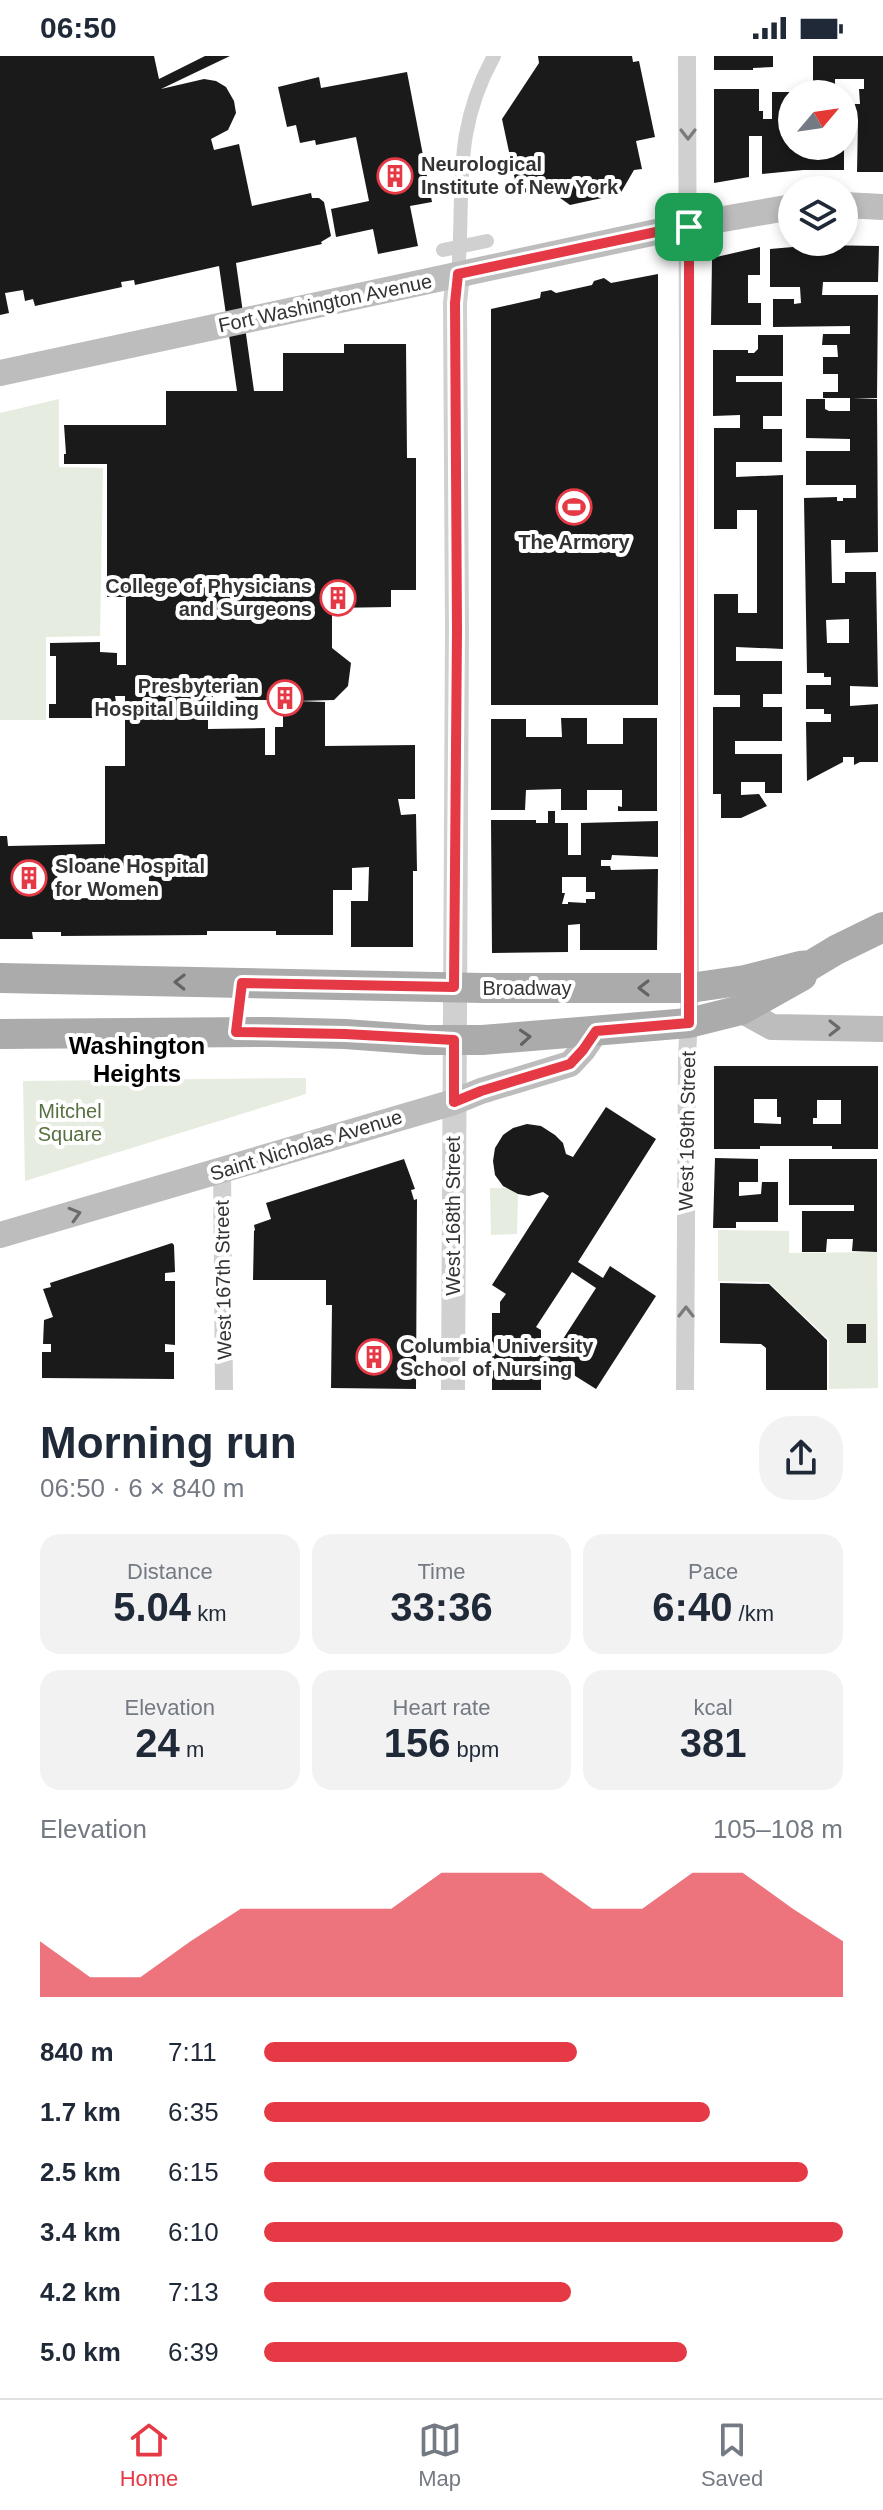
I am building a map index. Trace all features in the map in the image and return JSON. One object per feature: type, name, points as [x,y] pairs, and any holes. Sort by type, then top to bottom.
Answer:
[{"type":"main road","points":[[858,206],[883,207]]},
{"type":"main road","name":"Fort Washington Avenue","points":[[0,373],[689,225],[778,209]]},
{"type":"main road","name":"Broadway","points":[[0,1034],[236,1032],[454,1040],[689,1023],[741,1010],[804,975],[811,965],[836,950],[883,927]]},
{"type":"main road","name":"Broadway","points":[[0,978],[454,987],[690,988],[745,980],[811,965]]},
{"type":"main road","points":[[236,1032],[242,983]]},
{"type":"main road","points":[[741,1010],[772,1027],[883,1029]]},
{"type":"main road","name":"Saint Nicholas Avenue","points":[[0,1235],[454,1102],[570,1064],[596,1031]]},
{"type":"street","points":[[458,274],[464,140],[474,97],[494,56]]},
{"type":"street","name":"West 169th Street","points":[[685,1390],[690,988],[687,56]]},
{"type":"street","points":[[443,250],[487,241]]},
{"type":"street","name":"West 168th Street","points":[[453,1390],[457,644],[455,303],[458,274]]},
{"type":"street","name":"West 167th Street","points":[[222,1171],[224,1390]]},
{"type":"green space","points":[[59,399],[59,467],[103,468],[100,636],[46,637],[46,720],[0,720],[0,413]]},
{"type":"green space","name":"Mitchel Square","points":[[306,1078],[306,1094],[25,1181],[23,1081]]},
{"type":"green space","points":[[490,1188],[506,1188],[518,1194],[517,1234],[491,1235]]},
{"type":"green space","points":[[718,1230],[789,1231],[789,1253],[877,1252],[878,1388],[829,1389],[829,1340],[768,1282],[718,1281]]},
{"type":"building","points":[[0,56],[154,56],[159,79],[205,56],[230,56],[161,89],[204,79],[226,87],[234,101],[236,113],[228,130],[211,139],[214,150],[239,144],[252,206],[311,193],[312,198],[324,202],[331,236],[322,244],[236,263],[254,391],[283,391],[283,353],[344,353],[344,344],[406,344],[407,458],[416,458],[416,590],[391,590],[391,607],[332,608],[332,648],[351,663],[348,686],[334,700],[296,701],[325,702],[325,746],[415,745],[415,799],[398,799],[401,815],[416,814],[413,947],[351,947],[351,901],[368,901],[369,867],[352,868],[352,890],[333,890],[333,935],[207,931],[207,935],[61,936],[61,932],[32,932],[33,939],[0,939],[0,836],[7,836],[8,846],[105,844],[105,766],[125,766],[125,696],[115,696],[117,708],[100,708],[100,718],[49,718],[49,704],[56,704],[56,656],[50,656],[50,643],[100,642],[100,652],[117,653],[117,665],[126,665],[126,597],[107,597],[107,464],[64,464],[64,425],[166,425],[166,391],[237,391],[219,266],[135,285],[134,280],[121,282],[122,287],[35,306],[33,299],[25,301],[23,290],[5,293],[9,313],[0,315]],"holes":[[[213,692],[234,692],[234,700],[283,700],[283,727],[275,727],[275,755],[265,755],[265,728],[208,729],[208,702],[213,702]],[[104,854],[105,865],[166,868],[149,869],[149,896],[60,899],[57,864],[104,863]]]},
{"type":"building","points":[[538,56],[632,56],[633,62],[639,61],[655,137],[636,141],[642,169],[634,170],[620,194],[570,205],[546,188],[518,194],[502,119],[539,63]]},
{"type":"building","points":[[714,56],[773,56],[773,67],[714,70]]},
{"type":"building","points":[[813,56],[883,56],[883,172],[857,172],[859,89],[864,89],[864,79],[813,80]]},
{"type":"building","name":"Neurological Institute of New York","points":[[407,72],[432,202],[410,206],[418,246],[378,254],[373,229],[336,237],[331,209],[369,201],[356,137],[316,145],[315,140],[300,143],[296,125],[287,127],[278,87],[319,77],[321,88]]},
{"type":"building","points":[[714,89],[759,89],[759,111],[763,111],[763,119],[772,119],[772,92],[778,92],[778,160],[844,160],[844,170],[762,174],[762,136],[749,136],[749,177],[714,183]]},
{"type":"building","points":[[858,246],[879,246],[878,282],[823,282],[822,295],[878,295],[877,398],[853,398],[877,399],[878,552],[845,553],[845,540],[831,540],[832,583],[845,583],[845,572],[876,572],[878,687],[850,686],[850,706],[878,704],[878,762],[854,765],[854,757],[843,757],[843,762],[807,781],[806,722],[831,722],[831,714],[824,714],[824,709],[806,709],[806,685],[831,685],[831,677],[824,677],[824,673],[807,673],[804,498],[837,497],[837,501],[843,501],[843,498],[856,498],[856,485],[806,485],[806,451],[850,451],[850,439],[806,438],[806,399],[825,399],[825,409],[829,411],[850,411],[850,398],[823,398],[823,392],[838,392],[838,374],[823,374],[823,357],[838,357],[837,345],[822,345],[823,334],[850,334],[850,326],[773,327],[773,299],[794,299],[794,304],[801,303],[800,287],[770,287],[770,249],[778,248],[778,256],[858,256]],"holes":[[[849,619],[849,643],[827,643],[826,620]]]},
{"type":"building","points":[[760,247],[760,275],[748,275],[748,303],[761,303],[761,325],[711,325],[712,258]]},
{"type":"building","name":"The Armory","points":[[658,274],[658,705],[491,705],[491,309],[540,298],[541,292],[551,290],[556,293],[592,285],[594,281],[604,278],[611,283]]},
{"type":"building","points":[[758,335],[783,335],[783,376],[736,376],[736,382],[782,382],[782,416],[763,416],[763,429],[782,429],[782,462],[736,462],[736,477],[783,475],[783,649],[736,647],[736,661],[782,661],[782,694],[763,694],[763,707],[782,707],[782,741],[735,741],[735,754],[782,754],[782,793],[765,793],[765,782],[741,782],[741,795],[759,794],[767,806],[741,818],[721,818],[721,794],[713,794],[713,707],[740,707],[740,695],[714,695],[714,594],[738,594],[738,613],[757,613],[757,510],[737,510],[737,529],[714,529],[714,428],[740,428],[740,415],[713,416],[713,350],[748,350],[748,353],[754,353],[758,349]]},
{"type":"building","points":[[561,718],[587,718],[587,744],[623,744],[623,718],[657,718],[657,811],[618,811],[618,806],[622,807],[622,790],[587,790],[587,810],[561,810],[561,789],[526,790],[525,810],[491,810],[491,719],[526,719],[526,737],[562,737]]},
{"type":"building","points":[[548,811],[555,811],[555,823],[568,823],[568,855],[581,855],[581,823],[658,821],[658,857],[612,855],[611,860],[601,860],[601,866],[610,866],[611,870],[658,869],[657,950],[580,950],[580,924],[568,925],[568,952],[492,953],[491,820],[548,823]],"holes":[[[562,877],[586,877],[586,892],[595,892],[595,899],[586,899],[586,903],[562,904],[565,893],[562,893]]]},
{"type":"building","points":[[714,1066],[878,1066],[878,1149],[760,1146],[760,1149],[714,1149]],"holes":[[[754,1099],[777,1099],[777,1117],[781,1117],[781,1124],[754,1123]],[[817,1100],[841,1100],[841,1124],[813,1124],[813,1118],[817,1118]]]},
{"type":"building","points":[[606,1107],[656,1139],[578,1262],[603,1278],[610,1266],[656,1296],[596,1389],[561,1367],[554,1378],[541,1378],[541,1390],[492,1390],[492,1313],[500,1313],[500,1302],[506,1294],[492,1285],[549,1196],[543,1192],[529,1196],[518,1194],[503,1186],[495,1175],[495,1148],[503,1135],[527,1124],[541,1126],[555,1135],[563,1143],[566,1154],[573,1157]],"holes":[[[572,1272],[596,1288],[554,1353],[541,1345],[541,1330],[536,1327]]]},
{"type":"building","points":[[715,1158],[758,1159],[758,1182],[739,1182],[739,1196],[761,1194],[762,1182],[778,1182],[778,1222],[736,1222],[736,1228],[713,1228]]},
{"type":"building","points":[[404,1159],[415,1189],[411,1190],[414,1200],[417,1199],[416,1389],[331,1388],[332,1305],[326,1305],[326,1280],[253,1280],[254,1225],[271,1219],[266,1203]]},
{"type":"building","points":[[789,1159],[877,1159],[877,1252],[852,1251],[853,1239],[827,1239],[826,1252],[802,1252],[802,1211],[854,1211],[854,1205],[789,1205]]},
{"type":"building","points":[[172,1243],[175,1272],[165,1273],[165,1281],[175,1281],[175,1345],[165,1344],[165,1352],[174,1352],[174,1379],[42,1378],[42,1352],[51,1352],[51,1344],[43,1344],[44,1320],[53,1317],[43,1289],[51,1287],[50,1283]]},
{"type":"building","points":[[720,1283],[769,1284],[827,1340],[827,1390],[766,1390],[766,1348],[761,1344],[720,1343]]},
{"type":"building","points":[[847,1324],[866,1324],[866,1343],[847,1343]]},
{"type":"place","name":"Neurological Institute of New York","points":[[395,176]]},
{"type":"place","name":"The Armory","points":[[574,507]]},
{"type":"place","name":"College of Physicians and Surgeons","points":[[338,598]]},
{"type":"place","name":"Presbyterian Hospital Building","points":[[285,698]]},
{"type":"place","name":"Sloane Hospital for Women","points":[[29,878]]},
{"type":"place","name":"Columbia University School of Nursing","points":[[374,1357]]},
{"type":"district","name":"Washington Heights","points":[[137,1059]]},
{"type":"route","points":[[689,227],[689,1023],[596,1031],[570,1064],[454,1102],[454,1040],[236,1032],[242,983],[454,987],[457,630],[455,303],[458,274],[689,227]]}]
